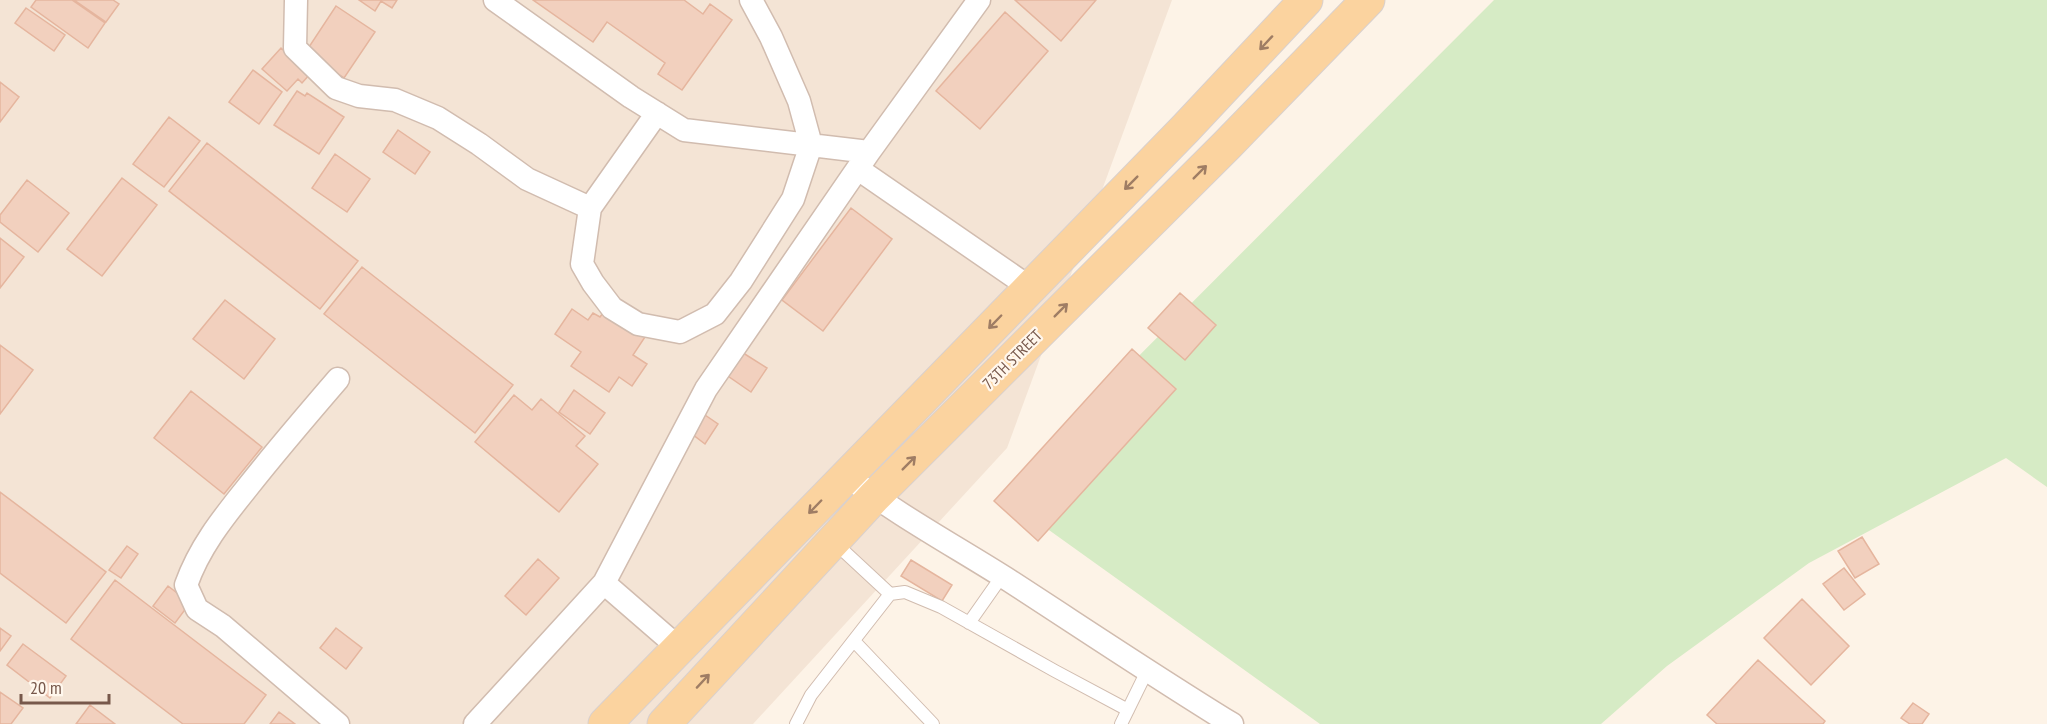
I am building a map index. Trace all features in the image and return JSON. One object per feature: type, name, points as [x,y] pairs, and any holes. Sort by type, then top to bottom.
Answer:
[{"type":"main road","points":[[605,724],[1185,129],[1306,0]]},
{"type":"main road","name":"73TH STREET","points":[[663,724],[874,497],[1227,145],[1368,0]]},
{"type":"street","points":[[296,0],[295,48],[336,88],[359,96],[395,100],[438,118],[527,179],[590,208]]},
{"type":"street","points":[[495,0],[613,84],[684,130],[811,145],[864,161],[1029,287]]},
{"type":"street","points":[[475,724],[604,583],[706,390],[864,161],[979,0]]},
{"type":"street","points":[[657,113],[590,208],[582,264],[612,308],[638,324],[681,332],[715,314],[741,281],[793,199],[811,145],[799,101],[756,3]]},
{"type":"street","points":[[338,379],[210,534],[193,565],[186,585],[197,609],[223,626],[338,724]]},
{"type":"street","points":[[846,475],[874,497],[1002,576],[1232,724]]},
{"type":"street","points":[[604,583],[679,648]]},
{"type":"lane","points":[[833,541],[891,594]]},
{"type":"lane","points":[[969,623],[1002,576]]},
{"type":"lane","points":[[795,724],[811,695],[891,594],[905,592],[942,607],[1128,710]]},
{"type":"lane","points":[[854,641],[933,724]]},
{"type":"lane","points":[[1121,724],[1147,671]]},
{"type":"shaded area","points":[[0,0],[1172,0],[1007,448],[753,724],[0,724]]},
{"type":"green space","points":[[1494,0],[2047,0],[2047,487],[2006,458],[1809,563],[1667,666],[1601,724],[1320,724],[1000,495]]},
{"type":"building","points":[[36,0],[72,0],[105,23],[88,48],[31,7]]},
{"type":"building","points":[[74,0],[113,0],[119,4],[106,22]]},
{"type":"building","points":[[359,0],[397,0],[392,8],[381,1],[375,11]]},
{"type":"building","points":[[533,0],[684,0],[703,14],[710,4],[732,20],[682,90],[658,74],[665,63],[607,22],[593,42]]},
{"type":"building","points":[[1015,0],[1096,0],[1061,41]]},
{"type":"building","points":[[336,6],[375,32],[344,78],[305,53]]},
{"type":"building","points":[[26,8],[65,35],[54,51],[15,23]]},
{"type":"building","points":[[1005,12],[1048,51],[980,129],[936,91]]},
{"type":"building","points":[[281,48],[310,74],[302,83],[298,79],[287,91],[262,69]]},
{"type":"building","points":[[253,70],[282,92],[259,124],[229,102]]},
{"type":"building","points":[[0,82],[19,97],[0,122]]},
{"type":"building","points":[[297,91],[305,96],[307,93],[344,117],[319,154],[274,125]]},
{"type":"building","points":[[169,117],[200,141],[164,187],[133,164]]},
{"type":"building","points":[[398,130],[430,152],[415,174],[383,152]]},
{"type":"building","points":[[207,143],[358,261],[320,309],[169,191]]},
{"type":"building","points":[[335,154],[370,179],[347,212],[312,188]]},
{"type":"building","points":[[122,178],[157,205],[102,276],[67,249]]},
{"type":"building","points":[[27,180],[69,213],[38,252],[0,222],[0,215]]},
{"type":"building","points":[[851,208],[892,239],[823,331],[782,300]]},
{"type":"building","points":[[0,238],[24,257],[0,288]]},
{"type":"building","points":[[362,267],[513,385],[475,433],[324,314]]},
{"type":"building","points":[[1180,293],[1216,325],[1185,360],[1148,328]]},
{"type":"building","points":[[225,300],[275,339],[244,379],[193,339]]},
{"type":"building","points":[[572,309],[588,320],[593,313],[600,317],[606,309],[645,337],[633,355],[647,364],[632,386],[619,377],[609,392],[571,366],[581,352],[555,334]]},
{"type":"building","points":[[0,345],[33,370],[0,414]]},
{"type":"building","points":[[1132,349],[1176,389],[1038,541],[994,501]]},
{"type":"building","points":[[740,351],[767,368],[751,392],[725,374]]},
{"type":"building","points":[[574,390],[605,413],[590,434],[559,412]]},
{"type":"building","points":[[191,391],[262,447],[224,494],[154,438]]},
{"type":"building","points":[[514,395],[532,410],[541,399],[585,436],[576,446],[598,464],[559,512],[475,442]]},
{"type":"building","points":[[705,415],[718,424],[705,444],[692,434]]},
{"type":"building","points":[[0,492],[106,572],[66,623],[0,573]]},
{"type":"building","points":[[1862,537],[1879,564],[1855,578],[1838,551]]},
{"type":"building","points":[[127,546],[138,554],[121,578],[109,570]]},
{"type":"building","points":[[538,559],[559,578],[526,615],[505,596]]},
{"type":"building","points":[[911,560],[952,585],[942,601],[901,576]]},
{"type":"building","points":[[1844,568],[1865,594],[1844,610],[1823,584]]},
{"type":"building","points":[[115,580],[266,695],[244,724],[183,724],[71,639]]},
{"type":"building","points":[[168,586],[190,603],[175,623],[153,606]]},
{"type":"building","points":[[1802,599],[1849,646],[1811,685],[1764,638]]},
{"type":"building","points":[[0,628],[11,636],[0,651]]},
{"type":"building","points":[[336,628],[362,648],[346,669],[320,648]]},
{"type":"building","points":[[23,644],[66,676],[50,698],[7,665]]},
{"type":"building","points":[[1758,660],[1825,721],[1823,724],[1717,724],[1707,715]]},
{"type":"building","points":[[0,692],[23,708],[11,724],[0,724]]},
{"type":"building","points":[[1913,703],[1929,714],[1922,724],[1910,724],[1901,718]]},
{"type":"building","points":[[90,705],[115,724],[76,724]]},
{"type":"building","points":[[279,712],[295,724],[270,724]]}]
